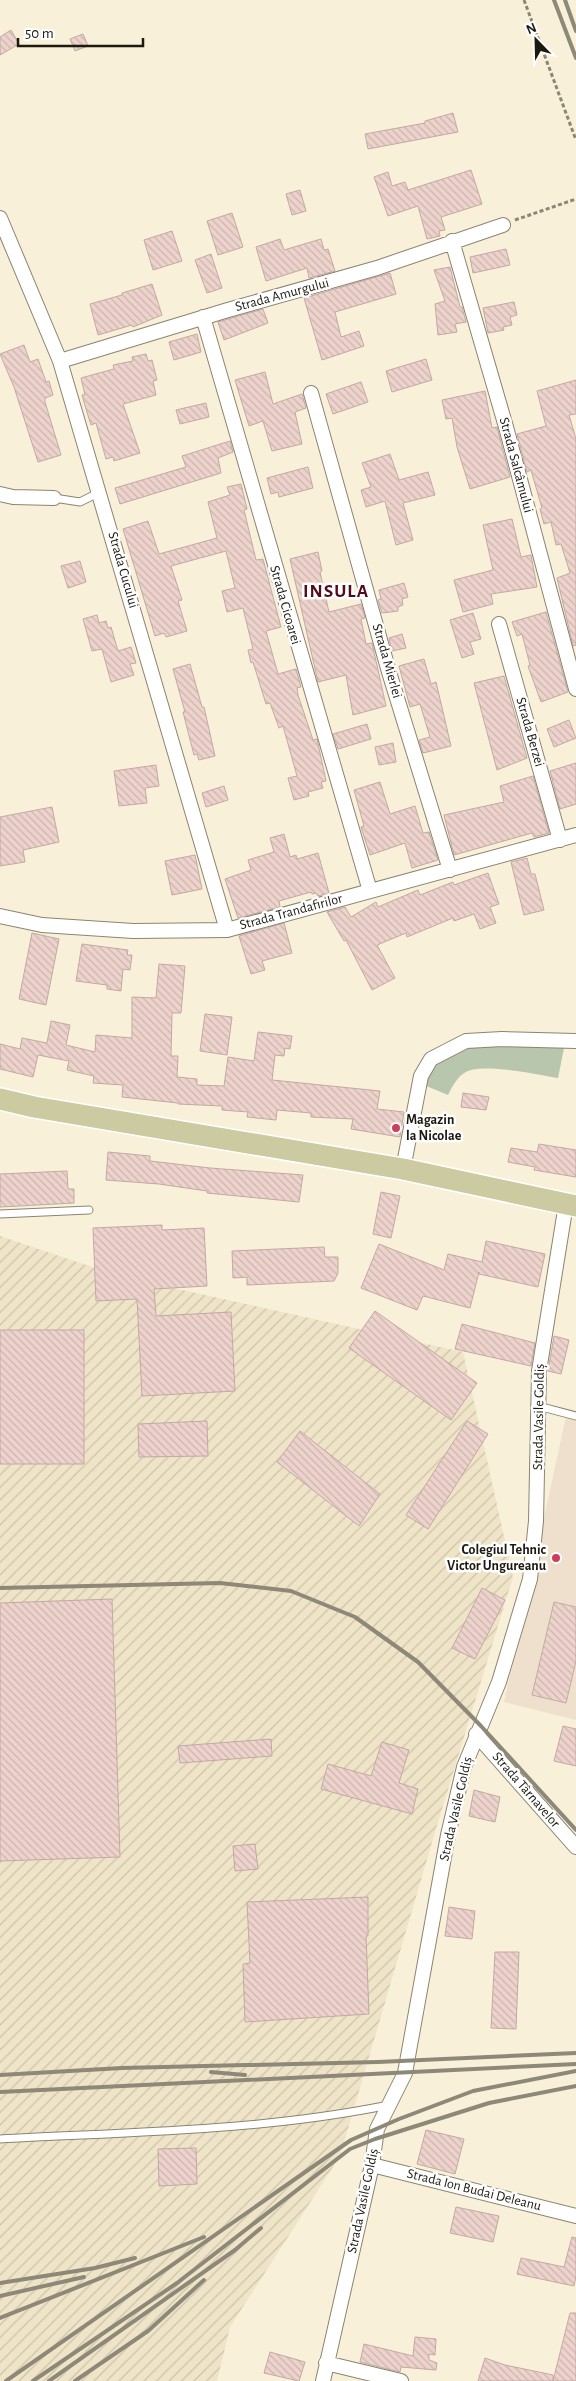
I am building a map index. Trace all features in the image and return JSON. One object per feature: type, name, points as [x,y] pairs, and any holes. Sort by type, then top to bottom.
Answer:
[{"type":"main road","points":[[0,1098],[34,1107],[404,1169],[571,1205]]},
{"type":"street","name":"Strada Cucului","points":[[0,218],[60,361],[227,930]]},
{"type":"street","name":"Strada Amurgului","points":[[60,361],[203,317],[377,268],[503,224]]},
{"type":"street","name":"Strada Salcâmului","points":[[452,241],[506,427],[576,690]]},
{"type":"street","name":"Strada Cicoarei","points":[[203,317],[370,891]]},
{"type":"street","name":"Strada Mierlei","points":[[311,393],[389,672],[450,870]]},
{"type":"street","points":[[0,494],[13,497],[54,498]]},
{"type":"street","name":"Strada Berzei","points":[[499,624],[560,840]]},
{"type":"street","name":"Strada Trandafirilor","points":[[0,916],[42,925],[133,931],[227,930],[576,835]]},
{"type":"street","points":[[404,1169],[421,1076],[432,1059],[466,1041],[502,1039],[576,1041]]},
{"type":"street","name":"Strada Vasile Goldiș","points":[[323,2381],[372,2165],[377,2129],[405,2073],[448,1835],[464,1767],[498,1682],[530,1579],[536,1521],[539,1432],[537,1406],[542,1347],[571,1205]]},
{"type":"street","name":"Strada Târnavelor","points":[[476,1734],[576,1847]]},
{"type":"street","name":"Strada Ion Budai Deleanu","points":[[372,2165],[576,2216]]},
{"type":"street","points":[[326,2363],[401,2381]]},
{"type":"lane","points":[[54,498],[80,502],[100,492]]},
{"type":"lane","points":[[0,1214],[89,1210]]},
{"type":"lane","points":[[537,1406],[576,1416]]},
{"type":"lane","points":[[0,2139],[220,2127],[354,2112],[389,2105]]},
{"type":"path","points":[[524,0],[576,140]]},
{"type":"path","points":[[503,224],[576,199]]},
{"type":"shaded area","points":[[0,1236],[119,1276],[463,1352],[513,1577],[435,1832],[340,2156],[230,2327],[217,2381],[0,2381]]},
{"type":"shaded area","name":"Colegiul Tehnic Victor Ungureanu","points":[[567,1412],[576,1414],[576,1720],[504,1702]]},
{"type":"green space","points":[[486,1045],[564,1048],[558,1078],[514,1071],[480,1069],[471,1070],[463,1074],[454,1083],[448,1095],[424,1085],[439,1060],[463,1049]]},
{"type":"building","points":[[11,30],[19,44],[0,55],[0,37]]},
{"type":"building","points":[[83,34],[88,46],[75,51],[70,39]]},
{"type":"building","points":[[453,113],[458,132],[368,149],[365,134],[425,123],[425,121]]},
{"type":"building","points":[[471,170],[482,204],[441,217],[445,230],[439,231],[440,236],[427,239],[418,206],[388,216],[374,177],[388,172],[392,186],[405,182],[408,190]]},
{"type":"building","points":[[300,190],[306,211],[292,215],[286,194]]},
{"type":"building","points":[[232,213],[243,247],[218,255],[207,221]]},
{"type":"building","points":[[172,231],[182,261],[153,270],[144,240]]},
{"type":"building","points":[[280,239],[284,250],[321,239],[324,250],[328,249],[335,271],[309,278],[307,268],[266,281],[256,247]]},
{"type":"building","points":[[506,249],[510,265],[473,273],[470,257]]},
{"type":"building","points":[[211,254],[222,288],[207,293],[195,260]]},
{"type":"building","points":[[450,267],[460,307],[462,307],[466,322],[455,324],[457,332],[438,335],[435,304],[445,301],[434,270]]},
{"type":"building","points":[[390,273],[396,294],[335,312],[341,337],[359,331],[364,346],[322,360],[304,298]]},
{"type":"building","points":[[152,284],[162,315],[133,327],[132,325],[98,335],[90,304]]},
{"type":"building","points":[[514,302],[517,315],[510,317],[512,325],[503,327],[504,330],[488,333],[483,308]]},
{"type":"building","points":[[263,309],[268,323],[224,340],[218,322]]},
{"type":"building","points":[[197,334],[201,352],[174,360],[169,342]]},
{"type":"building","points":[[24,345],[30,362],[38,359],[46,382],[49,381],[53,395],[45,398],[45,402],[61,455],[38,462],[14,387],[0,354]]},
{"type":"building","points":[[146,354],[148,361],[152,360],[157,380],[153,381],[156,395],[123,404],[140,453],[114,461],[113,457],[106,459],[96,423],[91,425],[86,409],[82,395],[85,395],[81,378],[114,369],[113,365],[133,361],[132,357]]},
{"type":"building","points":[[426,359],[432,380],[392,392],[386,371]]},
{"type":"building","points":[[265,372],[273,404],[302,394],[306,408],[295,412],[302,444],[272,451],[263,421],[249,426],[235,380]]},
{"type":"building","points":[[576,380],[576,414],[569,415],[576,439],[576,645],[573,646],[557,578],[570,573],[561,544],[556,545],[551,522],[544,524],[540,509],[542,508],[531,470],[527,472],[517,434],[546,426],[537,391]]},
{"type":"building","points":[[361,382],[368,402],[333,414],[326,394]]},
{"type":"building","points":[[485,391],[492,428],[497,427],[510,477],[470,489],[457,447],[452,418],[446,419],[442,400]]},
{"type":"building","points":[[206,403],[209,417],[180,424],[176,410]]},
{"type":"building","points":[[230,441],[233,452],[218,458],[221,473],[120,504],[115,488],[186,467],[182,456]]},
{"type":"building","points":[[390,454],[399,480],[428,472],[435,495],[403,503],[413,540],[396,545],[385,501],[366,507],[361,490],[371,487],[362,463]]},
{"type":"building","points":[[308,467],[313,488],[279,497],[278,492],[271,494],[267,478]]},
{"type":"building","points":[[241,484],[247,509],[244,510],[256,560],[263,559],[281,627],[266,631],[278,674],[296,669],[301,687],[297,688],[298,695],[313,740],[317,739],[326,781],[321,782],[323,788],[308,792],[309,796],[294,800],[288,778],[297,776],[283,726],[279,728],[270,703],[266,704],[253,662],[251,663],[248,650],[253,649],[243,608],[227,612],[222,591],[235,588],[226,551],[171,566],[182,600],[178,601],[187,631],[166,637],[164,633],[155,636],[123,529],[148,521],[159,554],[217,538],[208,502],[230,495],[227,487]]},
{"type":"building","points":[[512,519],[521,557],[531,555],[537,587],[491,594],[493,604],[463,612],[454,580],[493,570],[483,525]]},
{"type":"building","points":[[318,552],[322,571],[320,572],[329,612],[361,604],[365,618],[361,619],[366,644],[372,643],[386,706],[353,715],[346,675],[318,682],[290,559]]},
{"type":"building","points":[[80,561],[86,582],[68,588],[61,566]]},
{"type":"building","points":[[404,583],[408,597],[402,599],[403,605],[398,607],[398,611],[382,613],[378,600],[381,599],[379,590]]},
{"type":"building","points":[[546,612],[568,692],[541,702],[528,666],[530,665],[522,634],[517,636],[512,622]]},
{"type":"building","points":[[473,613],[481,639],[470,642],[474,654],[462,658],[450,620]]},
{"type":"building","points":[[97,615],[99,623],[106,621],[108,628],[111,627],[118,651],[131,647],[136,663],[130,664],[134,675],[111,682],[102,649],[92,651],[83,619]]},
{"type":"building","points":[[402,634],[406,648],[392,651],[389,638]]},
{"type":"building","points":[[424,659],[431,684],[436,682],[451,746],[423,753],[419,740],[430,737],[420,704],[410,707],[399,666]]},
{"type":"building","points":[[190,664],[202,707],[204,707],[215,756],[199,760],[197,754],[194,755],[173,669]]},
{"type":"building","points":[[504,676],[527,758],[497,770],[474,683]]},
{"type":"building","points":[[569,720],[576,738],[554,747],[547,729]]},
{"type":"building","points":[[367,724],[371,739],[338,749],[333,734]]},
{"type":"building","points":[[393,743],[396,762],[379,765],[375,747]]},
{"type":"building","points":[[576,763],[576,804],[560,809],[550,771]]},
{"type":"building","points":[[156,765],[159,786],[145,788],[147,803],[119,806],[114,771]]},
{"type":"building","points":[[533,776],[549,833],[534,837],[532,833],[454,855],[444,815],[504,802],[500,786]]},
{"type":"building","points":[[380,782],[390,814],[415,806],[423,833],[429,832],[438,860],[412,868],[405,843],[370,855],[361,827],[364,826],[354,790]]},
{"type":"building","points":[[224,786],[228,800],[206,807],[202,793]]},
{"type":"building","points":[[52,807],[59,842],[23,850],[25,862],[0,866],[0,817]]},
{"type":"building","points":[[284,834],[290,857],[296,855],[297,859],[318,853],[329,893],[318,896],[316,893],[312,894],[311,892],[279,901],[280,907],[238,918],[225,879],[251,870],[248,860],[274,852],[270,838]]},
{"type":"building","points":[[195,855],[202,889],[172,895],[165,861]]},
{"type":"building","points":[[527,858],[531,874],[535,874],[544,910],[524,915],[511,862]]},
{"type":"building","points":[[488,873],[499,904],[490,907],[496,923],[480,929],[474,914],[454,921],[453,918],[407,937],[406,933],[377,945],[395,978],[372,990],[346,940],[344,941],[327,912],[345,907],[351,917],[376,902],[378,907],[418,890],[420,895],[453,882],[454,885]]},
{"type":"building","points":[[284,923],[292,953],[262,961],[265,970],[251,974],[239,936]]},
{"type":"building","points":[[32,933],[59,939],[46,1005],[19,999]]},
{"type":"building","points":[[82,944],[128,950],[127,955],[132,955],[130,970],[123,969],[121,991],[107,989],[107,985],[76,981]]},
{"type":"building","points":[[159,964],[185,966],[181,1013],[172,1013],[171,1056],[178,1056],[177,1077],[197,1079],[197,1085],[224,1086],[228,1057],[254,1061],[258,1032],[292,1036],[290,1049],[285,1048],[284,1056],[275,1055],[272,1080],[380,1091],[377,1109],[404,1112],[400,1137],[351,1129],[353,1119],[311,1117],[311,1113],[277,1110],[276,1120],[247,1117],[248,1112],[222,1110],[222,1106],[178,1104],[122,1097],[123,1085],[93,1083],[94,1076],[67,1070],[69,1061],[38,1055],[33,1077],[0,1069],[0,1044],[20,1049],[22,1038],[47,1043],[51,1021],[70,1025],[66,1045],[95,1052],[96,1035],[132,1038],[132,997],[156,998]]},
{"type":"building","points":[[205,1014],[232,1017],[227,1055],[200,1051]]},
{"type":"building","points":[[463,1093],[489,1097],[486,1110],[461,1107]]},
{"type":"building","points":[[539,1144],[576,1150],[576,1177],[534,1170],[535,1167],[508,1162],[511,1148],[537,1152]]},
{"type":"building","points":[[108,1152],[150,1156],[150,1161],[210,1168],[303,1175],[299,1202],[207,1193],[207,1191],[159,1184],[106,1180]]},
{"type":"building","points":[[67,1171],[68,1189],[74,1189],[74,1203],[0,1207],[0,1174]]},
{"type":"building","points":[[381,1192],[400,1196],[391,1238],[373,1234]]},
{"type":"building","points":[[162,1225],[162,1230],[204,1228],[207,1286],[154,1289],[156,1316],[231,1312],[235,1391],[142,1396],[137,1299],[96,1301],[93,1228]]},
{"type":"building","points":[[486,1241],[545,1254],[538,1287],[479,1274],[479,1272],[470,1308],[423,1296],[417,1310],[361,1288],[379,1244],[444,1270],[448,1254],[482,1262]]},
{"type":"building","points":[[324,1247],[325,1257],[338,1257],[338,1273],[334,1281],[247,1285],[247,1277],[233,1278],[232,1251]]},
{"type":"building","points":[[375,1311],[477,1383],[451,1420],[349,1348]]},
{"type":"building","points":[[462,1324],[535,1343],[531,1366],[455,1349]]},
{"type":"building","points":[[0,1330],[84,1330],[84,1464],[0,1464]]},
{"type":"building","points":[[554,1336],[569,1340],[561,1374],[548,1371]]},
{"type":"building","points":[[207,1421],[208,1456],[139,1457],[138,1424]]},
{"type":"building","points":[[467,1421],[488,1434],[428,1529],[406,1515]]},
{"type":"building","points":[[300,1431],[380,1494],[359,1526],[277,1462]]},
{"type":"building","points":[[482,1588],[505,1600],[475,1659],[452,1648]]},
{"type":"building","points":[[112,1599],[120,1857],[0,1861],[0,1603]]},
{"type":"building","points":[[554,1602],[576,1607],[576,1661],[566,1703],[532,1695]]},
{"type":"building","points":[[563,1726],[576,1729],[576,1766],[554,1761]]},
{"type":"building","points":[[271,1739],[272,1756],[180,1763],[178,1746]]},
{"type":"building","points":[[382,1742],[409,1750],[399,1783],[418,1789],[412,1814],[321,1789],[328,1764],[371,1776]]},
{"type":"building","points":[[474,1790],[500,1797],[495,1822],[469,1816]]},
{"type":"building","points":[[255,1844],[258,1869],[235,1871],[233,1846]]},
{"type":"building","points":[[368,1897],[368,1936],[366,1936],[369,2014],[245,2022],[243,1964],[250,1963],[247,1902]]},
{"type":"building","points":[[449,1907],[475,1911],[472,1939],[445,1936]]},
{"type":"building","points":[[495,1952],[519,1952],[516,2029],[491,2028]]},
{"type":"building","points":[[426,2130],[464,2139],[455,2174],[417,2164]]},
{"type":"building","points":[[196,2148],[197,2184],[159,2186],[158,2149]]},
{"type":"building","points":[[456,2207],[499,2216],[493,2242],[450,2233]]},
{"type":"building","points":[[572,2237],[576,2238],[576,2276],[574,2286],[517,2274],[521,2258],[564,2267]]},
{"type":"building","points":[[570,2313],[576,2313],[576,2381],[553,2381]]},
{"type":"building","points":[[415,2337],[436,2339],[435,2355],[429,2354],[429,2360],[437,2363],[436,2370],[401,2367],[400,2372],[360,2362],[364,2344],[413,2356]]},
{"type":"building","points":[[270,2352],[305,2362],[299,2381],[264,2373]]},
{"type":"building","points":[[485,2358],[505,2365],[553,2375],[553,2381],[478,2381]]},
{"type":"railway","points":[[554,0],[576,58]]},
{"type":"railway","points":[[565,0],[576,31]]},
{"type":"railway","points":[[0,1588],[220,1583],[291,1591],[355,1617],[418,1662],[481,1726],[576,1830]]},
{"type":"railway","points":[[0,2075],[122,2068],[378,2062],[576,2053]]},
{"type":"railway","points":[[0,2092],[576,2064]]},
{"type":"railway","points":[[6,2381],[351,2140],[399,2119],[473,2091],[576,2071]]},
{"type":"railway","points":[[211,2072],[245,2075]]},
{"type":"railway","points":[[33,2381],[177,2283],[350,2149],[375,2139],[489,2103],[576,2086]]},
{"type":"railway","points":[[49,2381],[235,2250],[261,2228]]},
{"type":"railway","points":[[0,2318],[204,2237]]},
{"type":"railway","points":[[0,2283],[95,2268],[135,2258]]},
{"type":"railway","points":[[0,2296],[84,2277]]},
{"type":"railway","points":[[75,2381],[148,2331],[204,2280]]},
{"type":"place","name":"Magazin la Nicolae","points":[[396,1128]]},
{"type":"place","name":"Colegiul Tehnic Victor Ungureanu","points":[[556,1558]]},
{"type":"district","name":"INSULA","points":[[336,591]]}]
